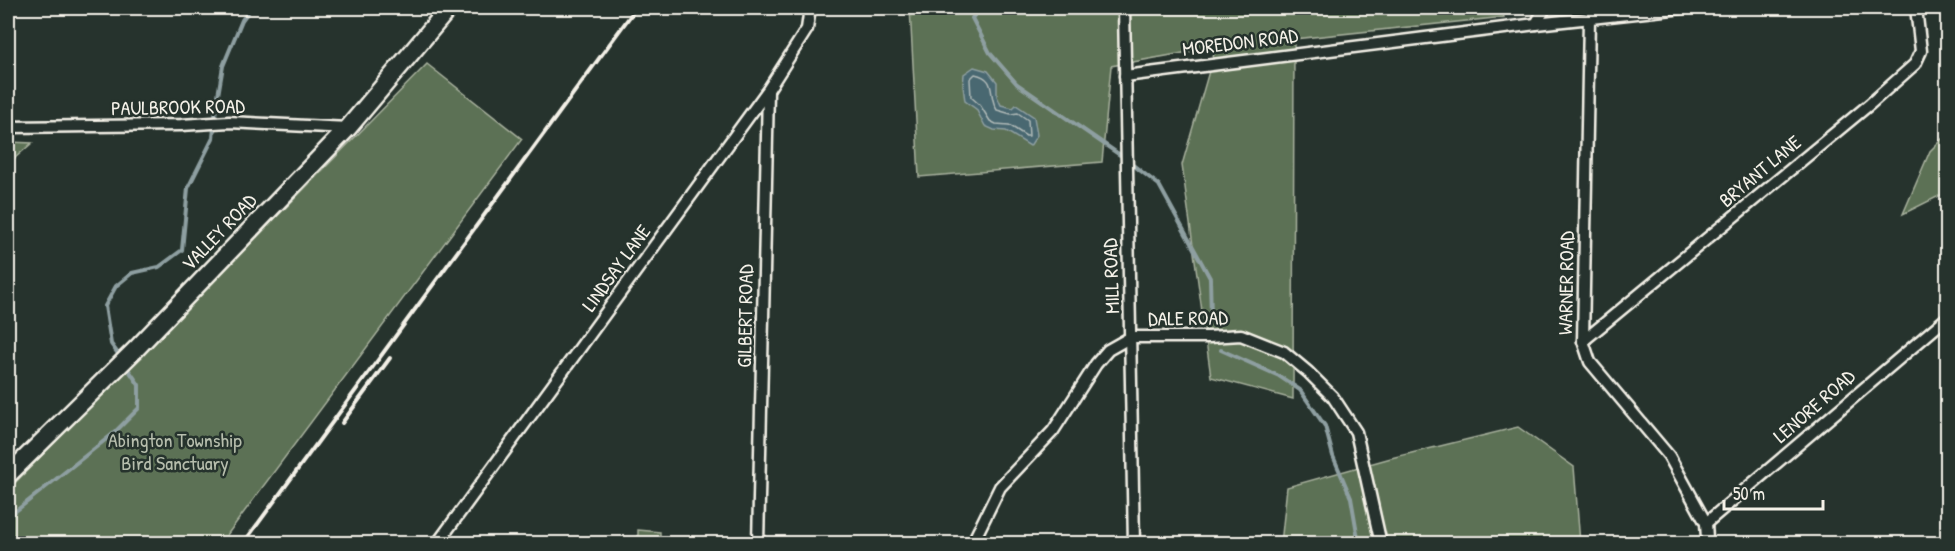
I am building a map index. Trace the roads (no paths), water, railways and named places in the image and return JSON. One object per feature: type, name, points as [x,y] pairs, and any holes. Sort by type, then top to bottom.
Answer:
[{"type":"main road","name":"VALLEY ROAD","points":[[8,475],[136,349],[348,128],[448,8]]},
{"type":"street","name":"LINDSAY LANE","points":[[437,543],[768,90],[807,29],[810,8]]},
{"type":"street","name":"MILL ROAD","points":[[1124,8],[1134,543]]},
{"type":"street","points":[[1536,24],[1545,8]]},
{"type":"street","name":"MOREDON ROAD","points":[[1125,76],[1536,24],[1682,8]]},
{"type":"street","name":"BRYANT LANE","points":[[1583,341],[1915,64],[1921,51],[1916,8]]},
{"type":"street","name":"WARNER ROAD","points":[[1589,19],[1583,341],[1590,362],[1669,456],[1706,523],[1707,538],[1710,543]]},
{"type":"street","name":"GILBERT ROAD","points":[[758,543],[768,90]]},
{"type":"street","name":"PAULBROOK ROAD","points":[[8,127],[181,125],[229,122],[348,128]]},
{"type":"street","name":"LENORE ROAD","points":[[1706,523],[1947,317]]},
{"type":"street","name":"DALE ROAD","points":[[972,543],[1000,487],[1053,431],[1096,364],[1108,350],[1131,337],[1209,338],[1241,335],[1284,352],[1333,397],[1356,432],[1381,543]]},
{"type":"water","points":[[974,67],[988,71],[997,82],[997,96],[1001,105],[1013,108],[1016,105],[1034,117],[1037,135],[1030,146],[1006,131],[994,130],[985,126],[976,109],[965,101],[964,74]]},
{"type":"waterway","points":[[121,358],[111,344],[105,306],[116,286],[132,273],[159,267],[182,250],[188,188],[213,138],[223,66],[242,20],[251,8]]},
{"type":"waterway","points":[[981,8],[972,18],[990,53],[1017,84],[1120,155],[1159,185],[1210,278],[1211,319]]},
{"type":"waterway","points":[[1221,350],[1279,376],[1300,390],[1325,426],[1333,456],[1351,498],[1359,544]]},
{"type":"waterway","points":[[8,520],[12,514],[114,433],[139,408],[139,385],[126,366]]},
{"type":"railway","points":[[243,544],[636,8]]},
{"type":"railway","points":[[342,423],[390,358]]},
{"type":"park label","name":"Abington Township Bird Sanctuary","points":[[175,452]]}]
